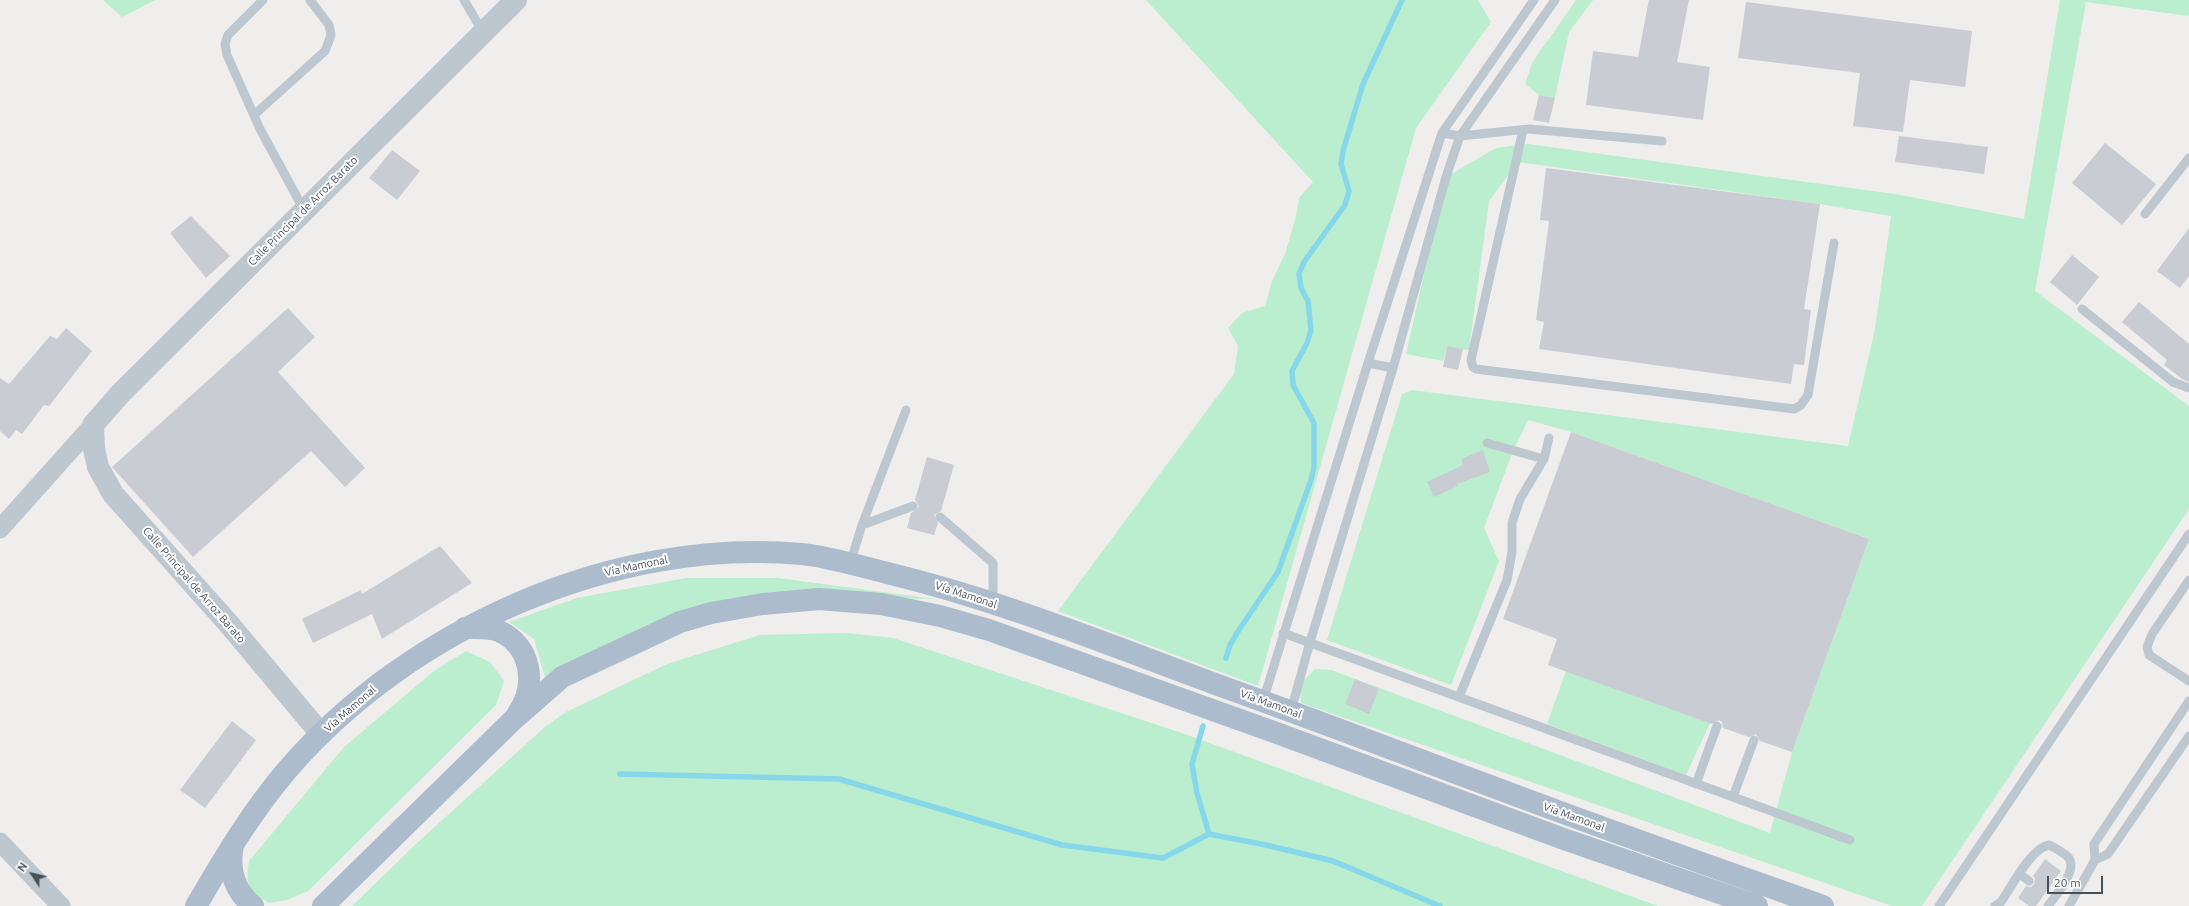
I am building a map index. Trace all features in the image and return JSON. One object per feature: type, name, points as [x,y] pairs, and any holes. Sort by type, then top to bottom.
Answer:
[{"type":"main road","name":"Vía Mamonal","points":[[196,906],[234,842],[260,804],[289,768],[321,734],[366,694],[408,663],[466,628],[498,611],[548,590],[607,572],[658,559],[754,553],[804,554],[933,584],[993,603],[1291,711],[1561,812],[1822,906]]},
{"type":"main road","points":[[322,906],[514,719],[562,677],[680,622],[711,613],[763,604],[819,599],[881,604],[940,616],[989,630],[1274,732],[1561,838],[1757,906]]},
{"type":"main road","points":[[466,628],[483,627],[499,631],[514,641],[524,655],[530,671],[530,688],[524,705],[514,719]]},
{"type":"main road","points":[[234,842],[230,857],[231,873],[237,888],[253,906]]},
{"type":"street","name":"Calle Principal de Arroz Barato","points":[[0,530],[121,393],[516,0]]},
{"type":"street","name":"Calle Principal de Arroz Barato","points":[[93,425],[94,449],[98,467],[113,494],[228,623],[321,734]]},
{"type":"street","points":[[0,842],[61,906]]},
{"type":"lane","points":[[263,0],[228,35],[225,44],[227,55],[254,115],[304,210]]},
{"type":"lane","points":[[254,115],[325,51],[331,35],[329,25],[310,0]]},
{"type":"lane","points":[[464,0],[483,32]]},
{"type":"lane","points":[[1263,701],[1283,632],[1442,133],[1534,0]]},
{"type":"lane","points":[[1291,711],[1310,642],[1393,368],[1446,177],[1460,136],[1555,0]]},
{"type":"lane","points":[[1442,133],[1460,136],[1523,130],[1662,141]]},
{"type":"lane","points":[[1523,130],[1471,360],[1473,367],[1476,369],[1794,409],[1801,405],[1808,395],[1834,244]]},
{"type":"lane","points":[[2145,214],[2189,158]]},
{"type":"lane","points":[[2082,310],[2173,382],[2189,388]]},
{"type":"lane","points":[[1368,363],[1393,368]]},
{"type":"lane","points":[[850,564],[862,525],[906,410]]},
{"type":"lane","points":[[1459,697],[1507,580],[1512,552],[1512,523],[1520,499],[1544,459],[1549,438]]},
{"type":"lane","points":[[1487,443],[1544,459]]},
{"type":"lane","points":[[862,525],[913,506]]},
{"type":"lane","points":[[940,517],[993,563],[993,603]]},
{"type":"lane","points":[[1940,906],[2189,534]]},
{"type":"lane","points":[[2189,580],[2152,634],[2147,647],[2149,655],[2189,681]]},
{"type":"lane","points":[[1283,632],[1850,840]]},
{"type":"lane","points":[[2069,906],[2095,860],[2094,844],[2189,701]]},
{"type":"lane","points":[[1696,784],[1718,726]]},
{"type":"lane","points":[[2095,860],[2108,854],[2189,736]]},
{"type":"lane","points":[[1733,797],[1754,740]]},
{"type":"lane","points":[[1998,904],[2034,853],[2043,846],[2049,845],[2067,856],[2071,861],[2072,867],[2068,877],[2051,902],[2046,893]]},
{"type":"lane","points":[[2020,874],[2029,881]]},
{"type":"green space","points":[[103,0],[155,0],[122,17]]},
{"type":"green space","points":[[1146,0],[1478,0],[1491,22],[1416,128],[1258,686],[1058,611],[1234,374],[1238,346],[1228,328],[1242,313],[1265,306],[1272,281],[1285,254],[1296,216],[1299,198],[1313,182]]},
{"type":"green space","points":[[1576,0],[1593,0],[1569,32],[1555,98],[1539,95],[1525,84],[1532,63]]},
{"type":"green space","points":[[2060,0],[2189,0],[2189,16],[2086,2],[2035,291],[2189,406],[2189,509],[1922,906],[1892,906],[1301,703],[1300,684],[1315,669],[1331,670],[1770,833],[1792,752],[1869,539],[1571,432],[1528,420],[1513,451],[1484,528],[1499,561],[1451,685],[1327,640],[1402,394],[1412,390],[1848,446],[1875,329],[1891,216],[1820,204],[1518,162],[1489,201],[1469,350],[1447,347],[1443,361],[1406,354],[1446,177],[1496,148],[1528,144],[1895,194],[2024,219]]},
{"type":"green space","points":[[686,578],[778,578],[935,599],[774,596],[547,684],[534,639],[509,622],[577,598]]},
{"type":"green space","points":[[847,633],[893,638],[1182,733],[1658,906],[352,906],[417,843],[546,726],[566,712],[667,664],[760,635]]},
{"type":"green space","points":[[466,651],[490,662],[504,681],[496,705],[308,891],[287,900],[269,903],[256,894],[252,890],[248,881],[247,876],[249,861],[344,747],[434,671]]},
{"type":"green space","points":[[1566,671],[1710,723],[1686,775],[1547,724]]},
{"type":"building","points":[[1649,0],[1689,0],[1677,62],[1710,67],[1703,120],[1586,105],[1593,51],[1638,57]]},
{"type":"building","points":[[1746,2],[1972,31],[1965,87],[1910,80],[1903,132],[1853,126],[1860,73],[1738,58]]},
{"type":"building","points":[[1539,95],[1555,98],[1549,123],[1533,120]]},
{"type":"building","points":[[1899,136],[1988,147],[1984,174],[1895,162]]},
{"type":"building","points":[[2105,143],[2156,184],[2122,225],[2072,183]]},
{"type":"building","points":[[392,150],[420,171],[397,200],[369,178]]},
{"type":"building","points":[[1546,168],[1820,204],[1804,309],[1811,310],[1804,365],[1794,364],[1791,384],[1539,349],[1544,322],[1536,320],[1549,221],[1540,220]]},
{"type":"building","points":[[191,216],[230,256],[206,278],[170,233]]},
{"type":"building","points":[[2189,228],[2189,276],[2180,288],[2157,271]]},
{"type":"building","points":[[2072,255],[2099,277],[2077,305],[2050,282]]},
{"type":"building","points":[[2139,302],[2189,344],[2189,382],[2182,379],[2164,365],[2167,360],[2122,322]]},
{"type":"building","points":[[288,308],[315,337],[278,372],[365,468],[345,487],[311,451],[193,557],[112,467]]},
{"type":"building","points":[[66,328],[92,351],[49,406],[44,405],[22,434],[16,430],[9,439],[0,431],[0,378],[9,384],[50,336],[57,339]]},
{"type":"building","points":[[1447,346],[1463,349],[1458,370],[1443,367]]},
{"type":"building","points":[[1571,432],[1869,539],[1792,752],[1760,741],[1756,734],[1749,737],[1723,728],[1722,722],[1719,720],[1712,724],[1548,665],[1557,639],[1503,619]]},
{"type":"building","points":[[1483,450],[1490,472],[1457,484],[1458,486],[1434,497],[1427,482],[1463,465],[1461,459]]},
{"type":"building","points":[[927,457],[954,465],[941,511],[934,515],[938,523],[934,535],[907,528],[911,513],[919,507],[915,500]]},
{"type":"building","points":[[440,546],[472,583],[382,639],[372,614],[313,643],[302,619],[361,590],[362,594]]},
{"type":"building","points":[[1355,679],[1379,689],[1369,714],[1345,704]]},
{"type":"building","points":[[232,721],[256,740],[205,808],[180,790]]},
{"type":"building","points":[[2045,859],[2061,871],[2036,906],[2029,906],[2018,898],[2026,886],[2031,887],[2034,884],[2035,879],[2033,876]]},
{"type":"waterway","points":[[1226,658],[1230,645],[1237,633],[1278,572],[1311,480],[1314,467],[1314,423],[1293,385],[1292,371],[1307,343],[1311,330],[1308,301],[1301,288],[1299,274],[1304,262],[1345,205],[1349,191],[1341,164],[1343,151],[1363,84],[1402,0]]},
{"type":"waterway","points":[[1203,726],[1192,764],[1197,793],[1209,834]]},
{"type":"waterway","points":[[620,774],[839,779],[1062,845],[1163,858],[1209,834],[1266,845],[1333,861],[1440,906]]}]
